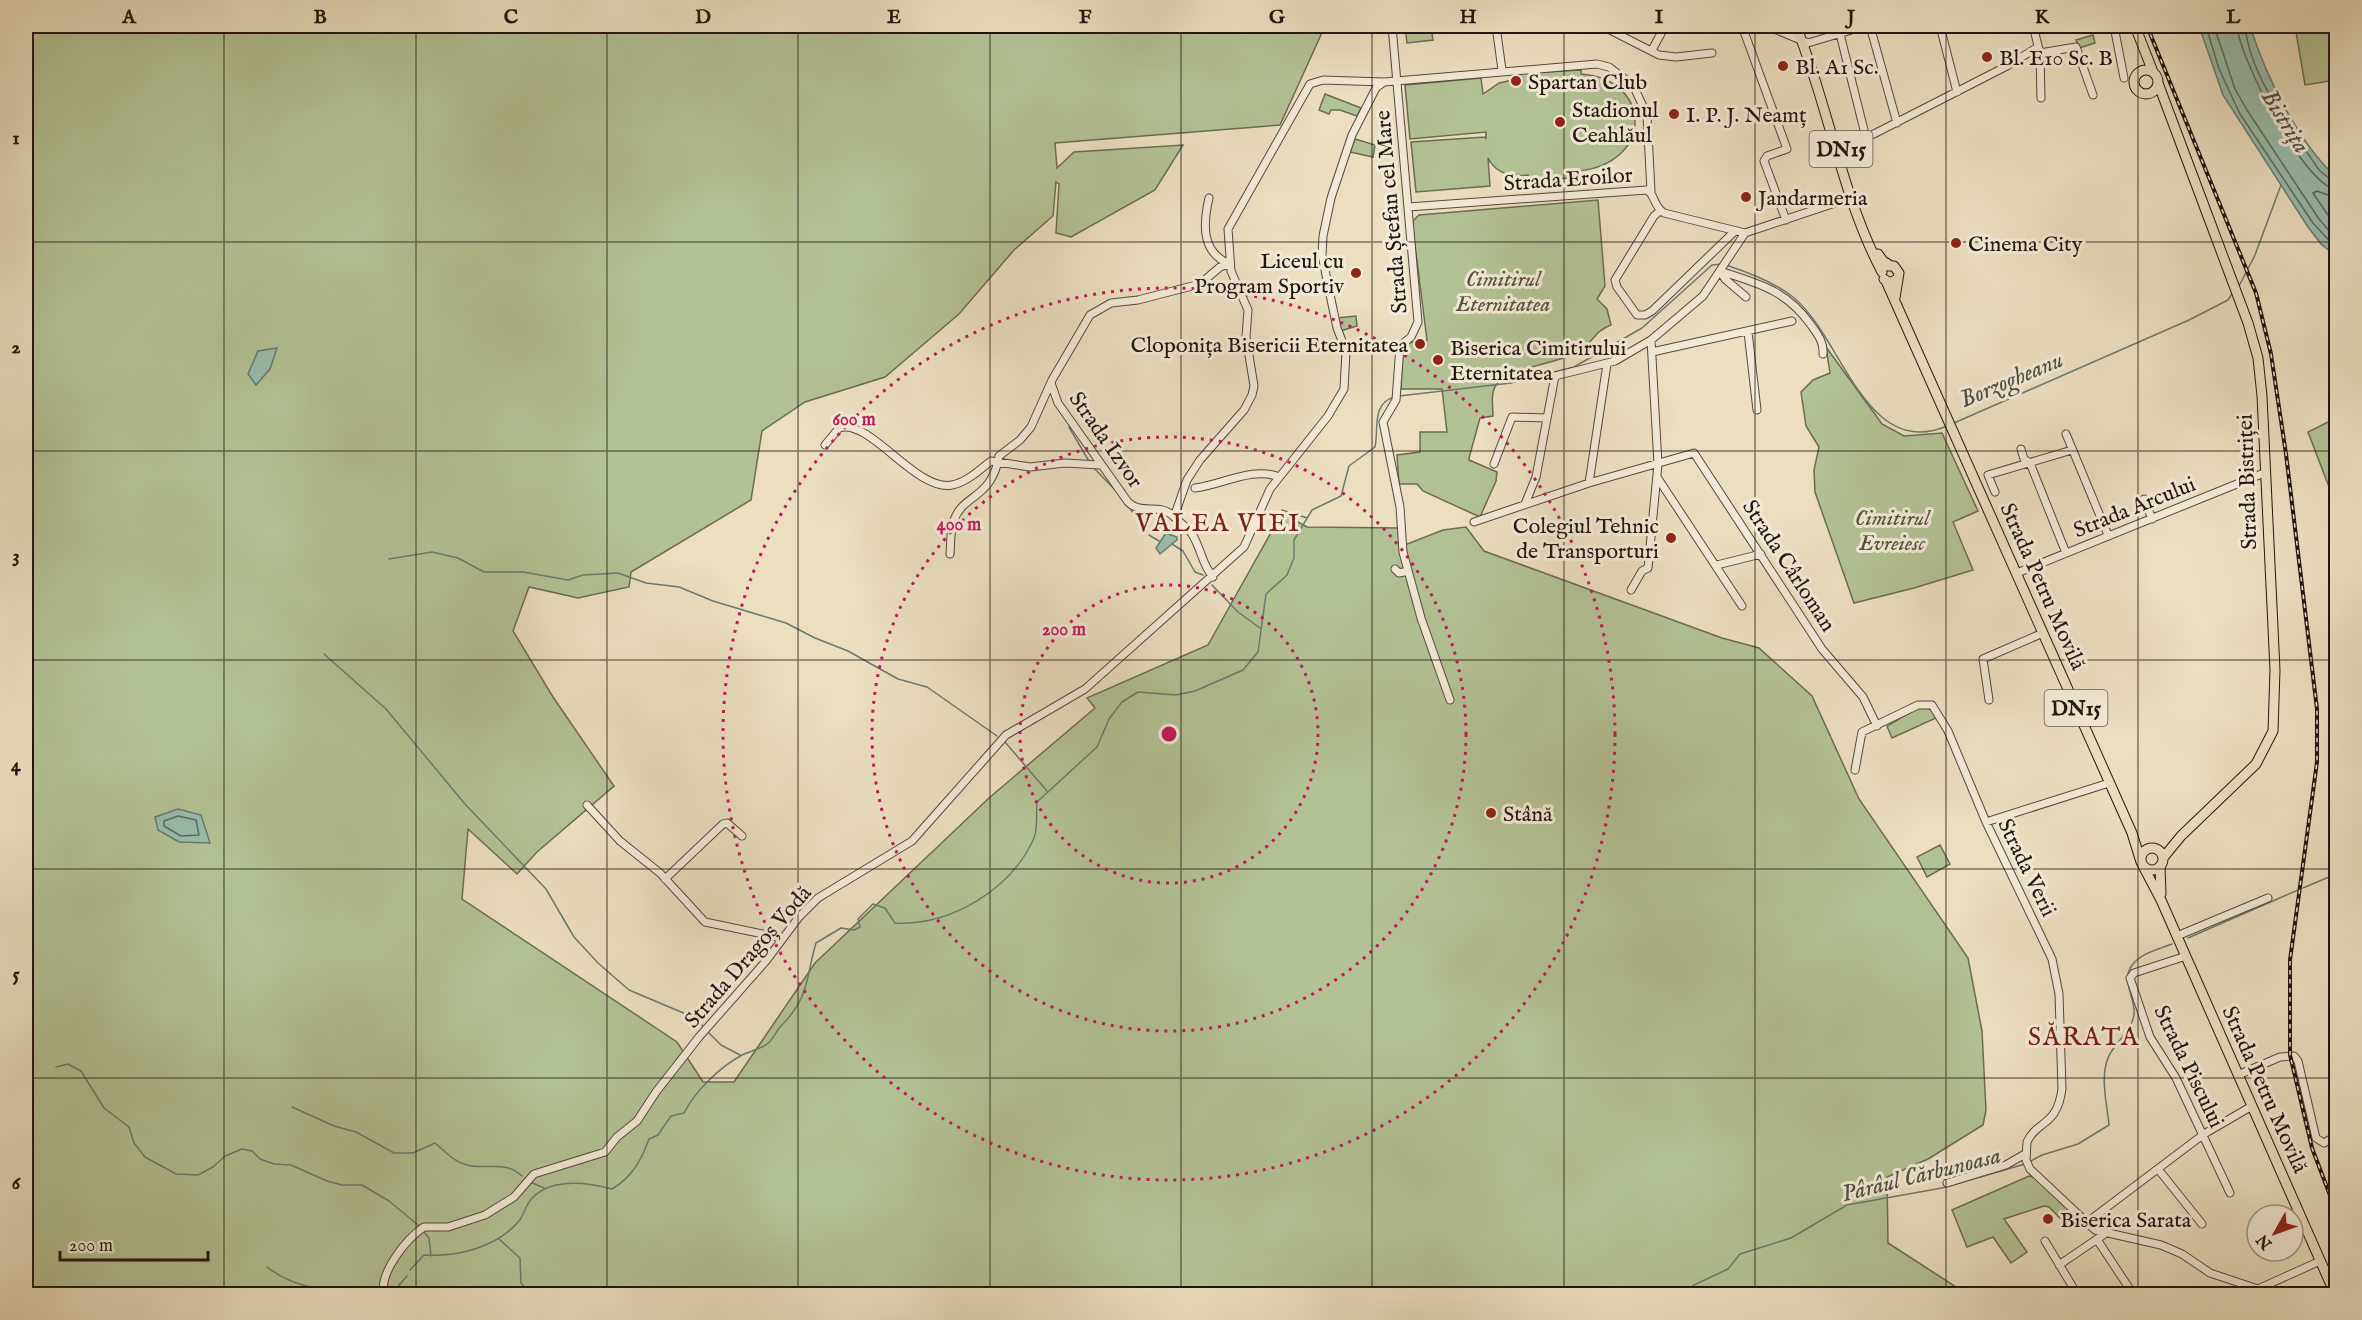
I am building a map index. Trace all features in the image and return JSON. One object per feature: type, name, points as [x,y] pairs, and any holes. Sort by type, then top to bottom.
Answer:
[{"type":"main road","name":"DN15","points":[[1796,26],[1806,43],[1839,144],[1851,198],[1880,257],[1898,270],[1895,300]]},
{"type":"main road","name":"DN15","points":[[1801,26],[1851,198],[1895,300]]},
{"type":"main road","points":[[2135,26],[2158,83],[2153,91],[2146,94]]},
{"type":"main road","points":[[2143,48],[2134,80],[2135,88],[2166,107]]},
{"type":"main road","points":[[2137,74],[2143,70],[2153,72]]},
{"type":"main road","name":"Strada Bistriței","points":[[2158,83],[2233,278],[2260,374],[2275,670],[2272,731],[2256,764],[2181,836],[2162,862]]},
{"type":"main road","points":[[1891,266],[1884,277],[1892,283],[1897,279]]},
{"type":"main road","name":"Strada Petru Movilă","points":[[1895,300],[2132,833],[2142,864],[2161,900],[2335,1294]]},
{"type":"main road","name":"Strada Petru Movilă","points":[[2132,833],[2152,849]]},
{"type":"main road","name":"Strada Bistriței","points":[[2152,849],[2181,836]]},
{"type":"main road","name":"DN15","points":[[2152,849],[2162,862]]},
{"type":"main road","points":[[2152,849],[2143,853],[2142,864],[2152,870],[2162,862]]},
{"type":"main road","name":"Strada Petru Movilă","points":[[2161,900],[2162,862]]},
{"type":"street","name":"Strada Ștefan cel Mare","points":[[1392,26],[1418,322],[1411,337],[1400,346],[1396,400],[1383,423],[1395,479],[1403,552],[1424,627],[1450,700]]},
{"type":"street","points":[[1496,26],[1502,70]]},
{"type":"street","points":[[1602,26],[1659,55],[1676,57],[1712,53]]},
{"type":"street","points":[[1652,50],[1665,26]]},
{"type":"street","points":[[1742,26],[1787,149],[1767,156],[1764,161],[1786,220]]},
{"type":"street","points":[[1767,26],[1806,43],[1838,29],[1865,26]]},
{"type":"street","points":[[1870,26],[1897,123]]},
{"type":"street","points":[[1940,26],[1957,92]]},
{"type":"street","points":[[2033,26],[2039,50],[2041,98]]},
{"type":"street","points":[[2114,26],[2124,78]]},
{"type":"street","points":[[1838,29],[1866,138]]},
{"type":"street","points":[[1839,144],[1848,145],[1866,138],[2039,50],[2076,47],[2093,95]]},
{"type":"street","points":[[1213,577],[1207,571],[1193,535],[1174,517],[1187,480],[1200,460],[1244,410],[1254,386],[1246,337],[1248,310],[1230,264],[1228,229],[1232,218],[1310,84],[1323,80],[1384,82],[1502,70],[1597,64],[1609,67],[1626,78],[1641,96],[1647,115],[1650,191]]},
{"type":"street","name":"Strada Dragoș Vodă","points":[[384,1294],[383,1280],[400,1253],[424,1227],[448,1227],[485,1215],[514,1197],[528,1178],[534,1174],[571,1161],[599,1156],[643,1113],[656,1092],[782,938],[818,898],[912,841],[1006,735],[1085,689],[1111,663],[1213,577],[1244,547],[1270,489],[1341,396],[1346,377],[1346,351],[1337,328],[1322,255],[1323,236],[1331,198],[1352,135],[1376,88],[1384,82]]},
{"type":"street","name":"Strada Eroilor","points":[[1407,207],[1650,191],[1654,204],[1660,211]]},
{"type":"street","points":[[1209,198],[1205,216],[1205,239],[1220,261],[1230,264]]},
{"type":"street","points":[[1734,232],[1652,311],[1645,315],[1637,315],[1615,283],[1654,216],[1660,211],[1745,233],[1851,198]]},
{"type":"street","points":[[1525,504],[1536,477],[1555,376],[1607,364],[1651,340],[1695,304],[1745,233]]},
{"type":"street","points":[[950,554],[954,520],[962,508],[991,483],[999,456],[1020,440],[1031,427],[1051,383],[1081,329],[1097,310],[1111,303],[1138,300],[1200,284],[1220,267],[1230,264]]},
{"type":"street","points":[[1721,270],[1725,279],[1746,297]]},
{"type":"street","points":[[1721,270],[1792,301],[1820,337],[1824,345],[1823,354]]},
{"type":"street","points":[[1652,352],[1792,321]]},
{"type":"street","points":[[1748,332],[1757,410]]},
{"type":"street","points":[[1631,590],[1642,571],[1648,568],[1659,464],[1651,340]]},
{"type":"street","points":[[1346,351],[1400,346]]},
{"type":"street","points":[[1588,483],[1607,364]]},
{"type":"street","name":"Strada Izvor","points":[[1051,383],[1058,403],[1100,465],[1133,506],[1141,510],[1161,510],[1174,517]]},
{"type":"street","points":[[1494,464],[1512,417],[1547,418]]},
{"type":"street","points":[[825,445],[839,428],[851,428],[876,441],[925,479],[946,486],[962,482],[991,461],[1030,467],[1065,462],[1100,465]]},
{"type":"street","points":[[2066,434],[2108,535]]},
{"type":"street","points":[[2021,449],[2025,459],[2030,463],[2066,553]]},
{"type":"street","points":[[1995,492],[1988,475],[2072,450]]},
{"type":"street","name":"Strada Cârloman","points":[[1659,464],[1695,453],[1698,455],[1822,649],[1863,697],[1877,726]]},
{"type":"street","points":[[1474,522],[1588,483],[1659,464]]},
{"type":"street","points":[[1195,488],[1249,475],[1270,473],[1279,477]]},
{"type":"street","name":"Strada Arcului","points":[[2017,573],[2264,473]]},
{"type":"street","points":[[1657,477],[1742,606]]},
{"type":"street","points":[[2144,499],[2152,519]]},
{"type":"street","points":[[1717,566],[1761,554]]},
{"type":"street","points":[[1395,569],[1399,573],[1408,571]]},
{"type":"street","points":[[1989,700],[1983,659],[2043,633]]},
{"type":"street","name":"Strada Verii","points":[[1855,770],[1862,732],[1918,705],[1932,705],[1948,731],[1986,822],[2047,946],[2058,981],[2061,1096],[2048,1122],[2029,1137],[2026,1160]]},
{"type":"street","points":[[1986,822],[2109,783]]},
{"type":"street","points":[[586,805],[620,841],[665,879],[705,922],[782,938]]},
{"type":"street","points":[[665,879],[723,824],[727,823],[742,836]]},
{"type":"street","points":[[2177,936],[2268,898]]},
{"type":"street","name":"Strada Piscului","points":[[2186,956],[2134,973],[2130,978],[2150,1037],[2176,1077],[2230,1193]]},
{"type":"street","points":[[2238,1075],[2273,1059],[2294,1056],[2298,1061],[2316,1138],[2324,1143],[2337,1136]]},
{"type":"street","points":[[2086,1223],[2204,1134],[2252,1106]]},
{"type":"street","points":[[1947,1183],[2026,1160],[2086,1223],[2106,1233],[2161,1245],[2182,1254],[2210,1273],[2255,1292],[2320,1261]]},
{"type":"street","points":[[2158,1170],[2202,1224]]},
{"type":"street","points":[[2060,1265],[2098,1241],[2106,1233]]},
{"type":"street","points":[[2045,1241],[2077,1294]]},
{"type":"street","points":[[2098,1241],[2133,1294]]},
{"type":"green space","points":[[26,26],[1325,26],[1280,125],[1055,143],[1057,168],[1074,152],[1183,145],[1155,190],[1071,237],[1056,233],[1059,184],[1056,182],[1053,216],[1014,250],[959,314],[885,377],[805,402],[762,431],[751,500],[631,572],[629,587],[578,598],[529,587],[513,631],[553,697],[614,786],[537,852],[517,874],[468,829],[462,899],[677,1042],[703,1082],[734,1082],[815,963],[989,798],[1095,708],[1087,698],[1208,645],[1282,513],[1307,527],[1403,528],[1405,545],[1443,530],[1466,527],[1484,551],[1722,638],[1759,648],[1812,696],[1859,799],[1968,958],[1982,1031],[1986,1110],[1983,1125],[1928,1159],[1887,1177],[1888,1243],[1967,1294],[26,1294]]},
{"type":"green space","points":[[1405,26],[1431,26],[1433,40],[1407,43]]},
{"type":"green space","points":[[2295,26],[2336,26],[2336,80],[2305,85]]},
{"type":"green space","points":[[2093,35],[2095,43],[2079,48],[2076,40]]},
{"type":"green space","name":"Stadionul Ceahlăul","points":[[1581,70],[1581,74],[1604,79],[1621,90],[1632,105],[1635,121],[1632,138],[1621,153],[1603,165],[1578,171],[1578,177],[1529,182],[1528,175],[1500,171],[1488,158],[1490,186],[1416,192],[1411,142],[1485,137],[1486,139],[1486,132],[1410,139],[1405,85],[1481,78],[1483,94],[1499,83],[1513,80],[1513,74]]},
{"type":"green space","points":[[1325,94],[1361,108],[1357,116],[1340,110],[1331,110],[1329,114],[1319,110]]},
{"type":"green space","points":[[1355,139],[1375,145],[1373,157],[1350,152]]},
{"type":"green space","name":"Cimitirul Eternitatea","points":[[1598,200],[1605,286],[1597,299],[1607,309],[1611,325],[1600,331],[1585,348],[1572,355],[1511,374],[1497,384],[1493,395],[1493,416],[1480,418],[1469,458],[1497,472],[1496,481],[1480,517],[1423,491],[1417,484],[1399,484],[1397,455],[1420,452],[1420,432],[1447,432],[1442,389],[1401,389],[1403,348],[1407,343],[1427,340],[1412,222],[1419,215]]},
{"type":"green space","points":[[1356,316],[1357,326],[1340,331],[1337,318]]},
{"type":"green space","name":"Cimitirul Evreiesc","points":[[1826,347],[1882,424],[1904,436],[1942,433],[1978,511],[1953,522],[1973,570],[1854,603],[1815,492],[1814,470],[1819,447],[1806,426],[1801,392],[1813,380],[1830,373]]},
{"type":"green space","points":[[2336,418],[2336,505],[2308,432]]},
{"type":"green space","points":[[1921,706],[1932,710],[1936,718],[1892,738],[1887,726]]},
{"type":"green space","points":[[1940,845],[1950,864],[1927,877],[1917,857]]},
{"type":"green space","points":[[2029,1176],[2036,1178],[2073,1213],[2061,1219],[2049,1207],[2044,1206],[2004,1219],[2027,1252],[2011,1263],[1993,1237],[1967,1247],[1952,1210]]},
{"type":"water","name":"Bistrița","points":[[2199,26],[2250,26],[2284,107],[2308,145],[2336,177],[2336,256],[2321,244],[2308,227],[2223,95]]},
{"type":"water","points":[[277,348],[270,369],[256,385],[248,374],[258,351]]},
{"type":"water","points":[[1166,533],[1177,537],[1177,540],[1160,554],[1156,548]]},
{"type":"water","points":[[178,809],[201,815],[210,843],[179,842],[158,830],[155,817]]},
{"type":"waterway","name":"Borzogheanu","points":[[2239,286],[2255,255],[2281,185]]},
{"type":"waterway","points":[[1399,396],[1511,383],[1574,367],[1642,328],[1712,265],[1722,264]]},
{"type":"waterway","name":"Borzogheanu","points":[[1726,265],[1770,283],[1793,297],[1810,315],[1875,411],[1895,426],[1919,432],[1947,426]]},
{"type":"waterway","points":[[2335,273],[2336,269]]},
{"type":"waterway","points":[[2335,281],[2333,314],[2336,323]]},
{"type":"waterway","name":"Borzogheanu","points":[[1954,423],[2189,320],[2228,300],[2232,294]]},
{"type":"waterway","points":[[410,1270],[424,1255],[462,1252],[499,1238],[520,1220],[529,1202],[546,1188],[579,1183],[612,1189],[619,1184],[635,1168],[649,1139],[658,1135],[671,1116],[684,1113],[701,1088],[725,1066],[742,1055],[765,1046],[771,1040],[802,997],[816,943],[841,928],[854,930],[860,927],[858,919],[873,904],[885,908],[895,923],[937,918],[976,901],[994,889],[1024,857],[1035,834],[1037,802],[1097,747],[1109,719],[1122,702],[1138,692],[1176,695],[1195,691],[1243,670],[1258,652],[1266,594],[1287,575],[1294,558],[1294,540],[1312,510],[1341,496],[1349,466],[1375,447],[1379,411],[1387,400],[1394,397]]},
{"type":"waterway","points":[[1069,427],[1090,463]]},
{"type":"waterway","points":[[1094,468],[1118,493]]},
{"type":"waterway","points":[[1128,506],[1145,529]]},
{"type":"waterway","points":[[1282,510],[1307,518]]},
{"type":"waterway","points":[[1149,535],[1159,541]]},
{"type":"waterway","points":[[1172,544],[1183,551],[1195,572],[1203,575]]},
{"type":"waterway","points":[[389,559],[432,552],[458,558],[484,572],[523,572],[568,580],[583,575],[618,573],[646,583],[679,587],[713,601],[786,623],[848,651],[898,679],[927,687],[997,736]]},
{"type":"waterway","points":[[1212,585],[1238,612],[1260,628]]},
{"type":"waterway","points":[[324,654],[386,709],[465,804],[546,889],[574,937],[598,963],[629,990],[693,1017],[703,1026]]},
{"type":"waterway","points":[[1005,742],[1047,791]]},
{"type":"waterway","points":[[2303,888],[2336,874]]},
{"type":"waterway","points":[[2188,938],[2298,890]]},
{"type":"waterway","name":"Pârâul Cărbunoasa","points":[[2127,977],[2129,970],[2138,959],[2172,944]]},
{"type":"waterway","name":"Pârâul Cărbunoasa","points":[[2029,1162],[2042,1155],[2078,1144],[2109,1125],[2104,1074],[2111,1052],[2132,1023],[2134,1016],[2128,982]]},
{"type":"waterway","points":[[709,1033],[721,1045],[740,1055]]},
{"type":"waterway","points":[[56,1067],[68,1064],[81,1071],[104,1108],[129,1127],[134,1143],[145,1157],[176,1174],[198,1175],[213,1167],[225,1156],[242,1149],[252,1151],[260,1159],[274,1164],[291,1165],[327,1181],[342,1185],[362,1185],[389,1201],[418,1225]]},
{"type":"waterway","points":[[292,1107],[334,1126],[356,1132],[394,1153],[413,1153],[435,1143],[462,1164],[509,1168],[522,1176]]},
{"type":"waterway","name":"Pârâul Cărbunoasa","points":[[1682,1294],[1694,1285],[1728,1269],[1740,1254],[1791,1238],[1847,1205],[1942,1188],[2025,1164]]},
{"type":"waterway","points":[[530,1182],[544,1188]]},
{"type":"waterway","points":[[423,1231],[429,1238],[431,1256]]},
{"type":"waterway","points":[[499,1239],[520,1258],[521,1283],[531,1294]]},
{"type":"waterway","points":[[267,1267],[303,1285],[330,1291],[371,1291],[375,1294]]},
{"type":"waterway","points":[[405,1294],[399,1285],[407,1276]]},
{"type":"railway","points":[[2147,26],[2256,293],[2271,354],[2286,454],[2317,709],[2317,762],[2290,960],[2290,1055],[2312,1148],[2336,1211]]},
{"type":"place","name":"Bl. E10 Sc. B","points":[[1987,57]]},
{"type":"place","name":"Bl. A1 Sc.","points":[[1783,66]]},
{"type":"place","name":"Spartan Club","points":[[1516,81]]},
{"type":"place","name":"I. P. J. Neamț","points":[[1674,114]]},
{"type":"place","name":"Stadionul Ceahlăul","points":[[1560,122]]},
{"type":"place","name":"Jandarmeria","points":[[1746,197]]},
{"type":"place","name":"Cinema City","points":[[1956,243]]},
{"type":"place","name":"Liceul cu Program Sportiv","points":[[1356,273]]},
{"type":"place","name":"Cloponița Bisericii Eternitatea","points":[[1420,344]]},
{"type":"place","name":"Biserica Cimitirului Eternitatea","points":[[1438,360]]},
{"type":"place","name":"Colegiul Tehnic de Transporturi","points":[[1671,538]]},
{"type":"place","name":"Stână","points":[[1491,813]]},
{"type":"place","name":"Biserica Sarata","points":[[2048,1219]]},
{"type":"district","name":"VALEA VIEI","points":[[1218,522]]},
{"type":"district","name":"SĂRATA","points":[[2084,1036]]}]
